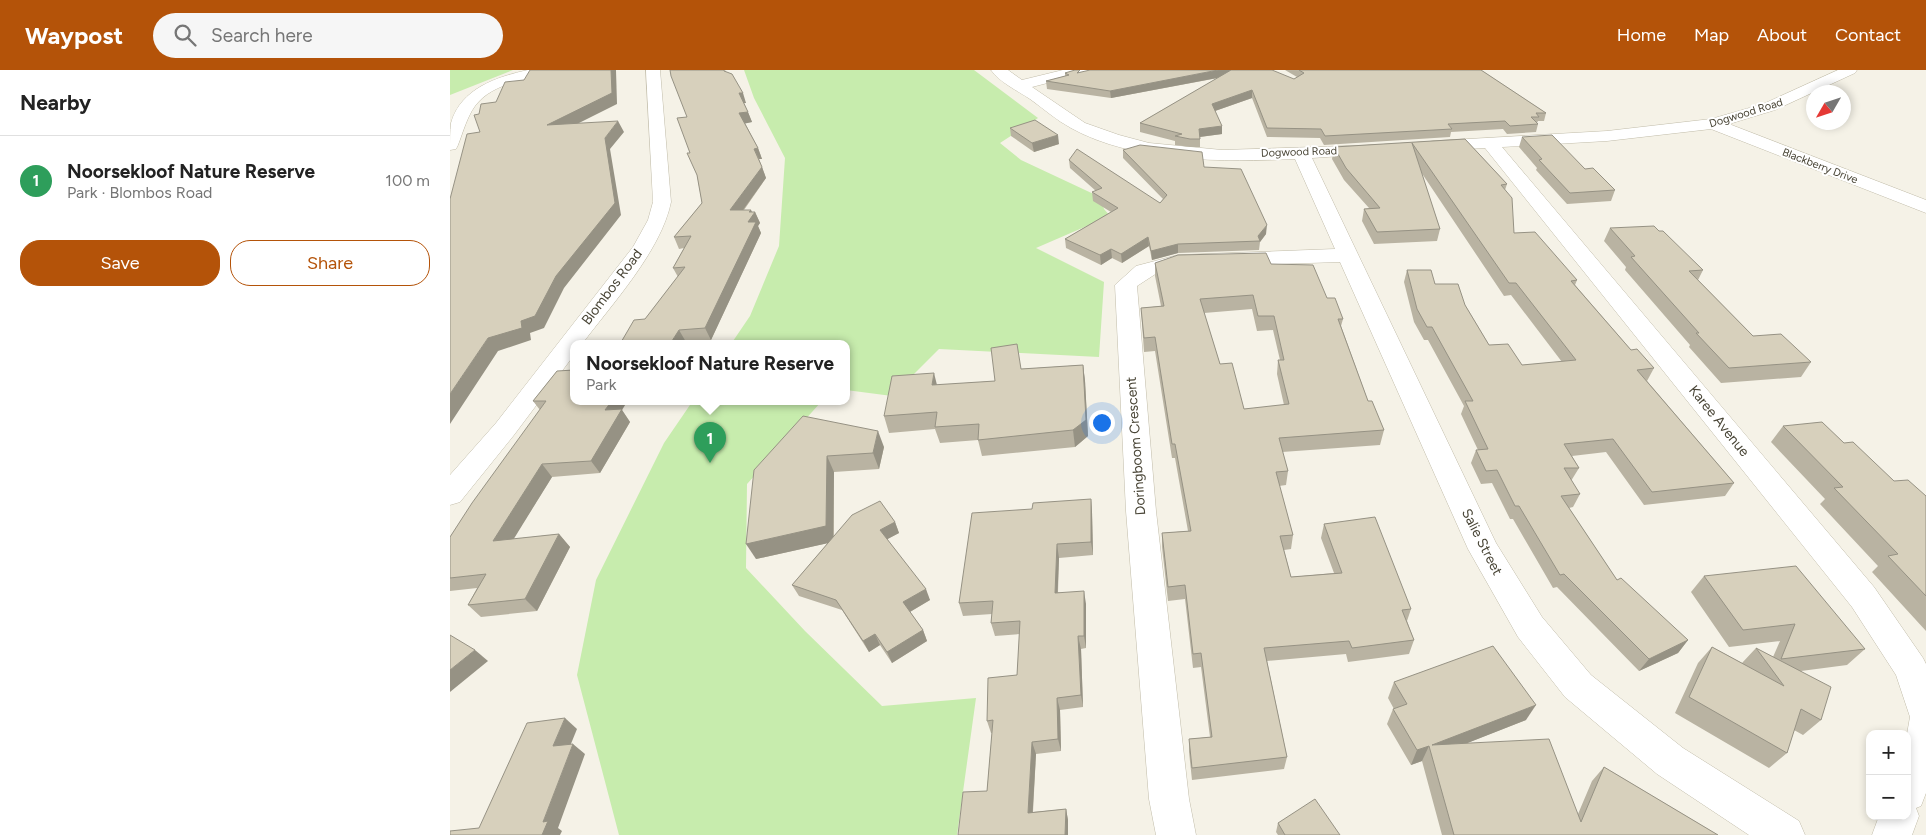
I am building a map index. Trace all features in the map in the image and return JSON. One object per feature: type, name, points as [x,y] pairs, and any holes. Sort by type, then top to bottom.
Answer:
[{"type":"street","points":[[450,145],[462,116],[479,93],[510,80],[551,70]]},
{"type":"street","name":"Blombos Road","points":[[573,340],[642,249],[658,220],[662,202],[653,70]]},
{"type":"street","name":"Dogwood Road","points":[[998,70],[1077,125],[1126,143],[1155,150],[1190,154],[1300,153],[1390,148]]},
{"type":"street","points":[[1020,85],[1081,70]]},
{"type":"street","name":"Dogwood Road","points":[[1420,147],[1616,136],[1713,124],[1769,107],[1850,70]]},
{"type":"street","name":"Blackberry Drive","points":[[1713,124],[1926,208]]},
{"type":"street","name":"Karee Avenue","points":[[1490,143],[1863,596],[1911,670],[1926,713]]},
{"type":"street","name":"Salie Street","points":[[1300,153],[1483,549],[1530,627],[1578,686],[1670,761],[1785,835]]},
{"type":"street","name":"Doringboom Crescent","points":[[1176,835],[1169,798],[1141,512],[1126,286],[1146,268],[1178,261],[1348,255]]},
{"type":"street","name":"Blombos Road","points":[[450,494],[511,422],[570,344]]},
{"type":"street","points":[[1911,781],[1925,742],[1926,722]]},
{"type":"street","points":[[1892,835],[1898,820]]},
{"type":"green space","points":[[450,70],[513,70],[450,95]]},
{"type":"green space","points":[[744,70],[974,70],[1038,118],[1000,143],[1021,160],[1100,197],[1104,209],[1110,216],[1036,248],[1104,282],[1099,357],[939,349],[892,396],[850,391],[850,340],[734,340],[750,316],[779,246],[785,158],[754,98]]},
{"type":"green space","points":[[690,405],[818,405],[747,484],[746,568],[805,631],[882,706],[976,698],[957,835],[619,835],[577,675],[596,580],[664,443]]},
{"type":"building","points":[[530,70],[611,70],[612,93],[547,125],[618,121],[605,138],[615,203],[556,276],[535,316],[521,321],[522,328],[488,338],[450,394],[450,199],[467,134],[480,132],[474,115],[479,114],[481,104],[496,102],[505,82],[524,80]]},
{"type":"building","points":[[670,70],[724,70],[732,74],[743,93],[739,93],[748,112],[739,113],[758,148],[754,149],[762,167],[730,210],[751,210],[749,212],[755,212],[748,222],[756,222],[705,328],[679,330],[673,340],[622,340],[634,320],[645,319],[685,267],[673,268],[691,236],[674,237],[702,203],[697,175],[687,153],[690,153],[677,118],[687,117]]},
{"type":"building","points":[[1080,70],[1077,73],[1090,70],[1218,70],[1110,91],[1046,81],[1069,75],[1065,73]]},
{"type":"building","points":[[1231,70],[1272,70],[1294,79],[1304,73],[1299,70],[1481,70],[1546,113],[1536,113],[1539,117],[1531,117],[1538,124],[1510,126],[1505,121],[1448,124],[1452,129],[1325,136],[1321,129],[1267,128],[1252,90],[1212,104],[1222,126],[1199,129],[1200,139],[1175,136],[1182,134],[1140,123]]},
{"type":"building","points":[[1035,120],[1058,135],[1032,143],[1010,128]]},
{"type":"building","points":[[1552,135],[1585,169],[1593,168],[1615,190],[1570,193],[1539,160],[1542,159],[1522,137]]},
{"type":"building","points":[[1465,139],[1507,184],[1501,185],[1512,198],[1514,233],[1535,232],[1577,280],[1571,281],[1631,350],[1637,349],[1654,368],[1637,370],[1734,483],[1652,492],[1613,439],[1564,444],[1579,468],[1564,468],[1580,494],[1561,496],[1617,580],[1621,578],[1688,640],[1649,659],[1564,574],[1560,575],[1519,506],[1515,506],[1497,470],[1486,471],[1476,450],[1488,449],[1465,401],[1473,401],[1432,327],[1427,327],[1417,309],[1407,270],[1431,270],[1435,284],[1458,284],[1465,305],[1489,345],[1508,344],[1522,365],[1576,360],[1516,283],[1509,283],[1412,143],[1440,229],[1377,232],[1364,209],[1380,208],[1346,168],[1334,147]]},
{"type":"building","points":[[1140,145],[1202,152],[1204,167],[1241,169],[1267,225],[1258,236],[1260,241],[1178,244],[1151,251],[1148,237],[1121,254],[1111,249],[1100,255],[1065,239],[1118,208],[1092,192],[1102,188],[1069,160],[1077,149],[1160,203],[1167,195],[1123,150]]},
{"type":"building","points":[[1654,226],[1659,231],[1663,231],[1703,270],[1689,271],[1753,336],[1781,334],[1811,362],[1729,368],[1696,333],[1699,333],[1631,257],[1635,256],[1610,228]]},
{"type":"building","points":[[1266,253],[1271,264],[1313,265],[1327,298],[1335,298],[1343,319],[1338,319],[1368,401],[1372,401],[1384,430],[1279,438],[1288,471],[1276,472],[1293,535],[1280,536],[1291,577],[1342,573],[1324,524],[1375,517],[1411,609],[1402,610],[1414,640],[1352,648],[1349,641],[1264,648],[1287,757],[1192,768],[1189,739],[1212,737],[1201,653],[1193,654],[1185,585],[1168,587],[1162,533],[1191,531],[1175,444],[1172,444],[1155,337],[1144,338],[1141,308],[1164,306],[1155,263],[1178,255]],"holes":[[[1253,295],[1258,316],[1274,316],[1284,360],[1278,360],[1289,404],[1244,409],[1232,363],[1220,364],[1200,299]]]},
{"type":"building","points":[[1017,344],[1021,369],[1083,365],[1086,420],[1073,430],[978,440],[979,424],[935,427],[937,412],[884,416],[892,376],[934,373],[932,385],[995,381],[991,348]]},
{"type":"building","points":[[570,370],[570,405],[609,405],[605,410],[622,409],[591,461],[542,464],[493,541],[559,534],[525,599],[468,605],[486,574],[450,578],[450,537],[472,503],[546,401],[533,401],[557,371]]},
{"type":"building","points":[[803,416],[878,431],[873,453],[827,456],[826,526],[746,544],[754,470]]},
{"type":"building","points":[[1822,422],[1844,443],[1853,442],[1894,481],[1908,480],[1926,496],[1926,596],[1888,556],[1898,554],[1834,488],[1843,487],[1783,426]]},
{"type":"building","points":[[1091,499],[1091,542],[1057,544],[1055,593],[1084,591],[1084,636],[1078,636],[1081,695],[1057,698],[1058,739],[1032,742],[1028,813],[1066,809],[1065,835],[958,835],[963,792],[987,791],[993,720],[987,721],[988,678],[1017,675],[1020,621],[991,623],[993,601],[959,603],[972,513],[1032,509],[1033,503]]},
{"type":"building","points":[[880,501],[895,522],[880,530],[926,589],[903,602],[923,630],[887,652],[875,634],[863,641],[836,600],[792,585],[852,515]]},
{"type":"building","points":[[1796,566],[1865,649],[1781,659],[1795,624],[1743,630],[1704,576]]},
{"type":"building","points":[[450,635],[475,650],[450,670]]},
{"type":"building","points":[[1493,646],[1536,705],[1432,745],[1549,739],[1581,822],[1604,767],[1718,835],[1454,835],[1429,746],[1417,750],[1393,709],[1407,704],[1394,682]]},
{"type":"building","points":[[1712,647],[1784,686],[1756,648],[1831,687],[1821,720],[1801,709],[1787,753],[1689,697]]},
{"type":"building","points":[[565,718],[553,746],[573,744],[543,822],[548,821],[542,835],[450,835],[450,831],[479,828],[527,723]]},
{"type":"building","points":[[1315,799],[1340,835],[1285,835],[1278,823]]},
{"type":"place","name":"Noorsekloof Nature Reserve","points":[[710,463]]}]
